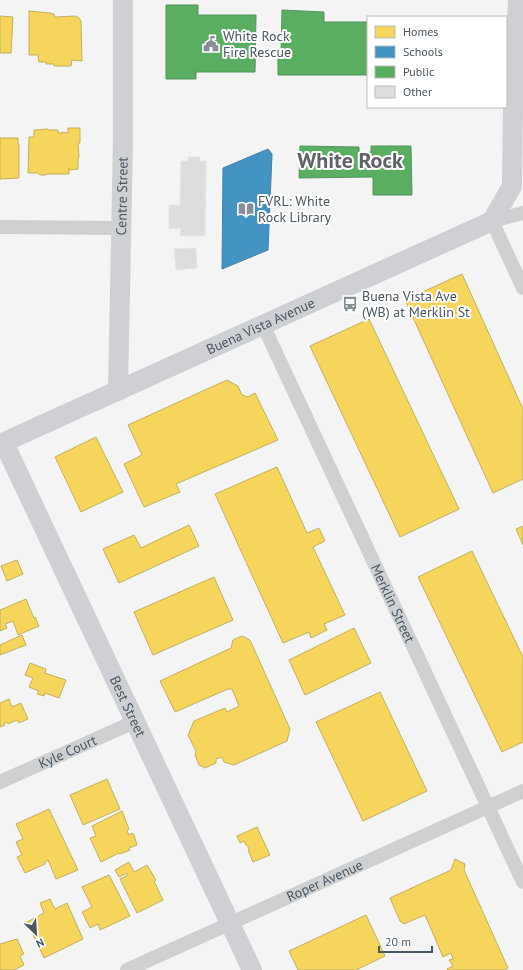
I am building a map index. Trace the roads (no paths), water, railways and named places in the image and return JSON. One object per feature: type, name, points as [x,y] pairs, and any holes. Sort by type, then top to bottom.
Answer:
[{"type":"street","name":"Centre Street","points":[[118,391],[120,228],[123,140],[123,0]]},
{"type":"street","points":[[518,0],[513,108],[512,186],[492,221],[523,288]]},
{"type":"street","name":"Buena Vista Avenue","points":[[2,443],[492,221],[523,214]]},
{"type":"street","points":[[0,227],[120,228]]},
{"type":"street","name":"Merklin Street","points":[[263,325],[523,882]]},
{"type":"street","name":"Best Street","points":[[2,443],[252,970]]},
{"type":"street","name":"Kyle Court","points":[[0,782],[134,722]]},
{"type":"street","name":"Roper Avenue","points":[[127,970],[523,791]]},
{"type":"place","name":"White Rock Fire Rescue","points":[[211,44]]},
{"type":"place","name":"FVRL: White Rock Library","points":[[246,209]]},
{"type":"place","name":"Buena Vista Ave (WB) at Merklin St","points":[[350,304]]},
{"type":"district","name":"White Rock","points":[[350,160]]}]
